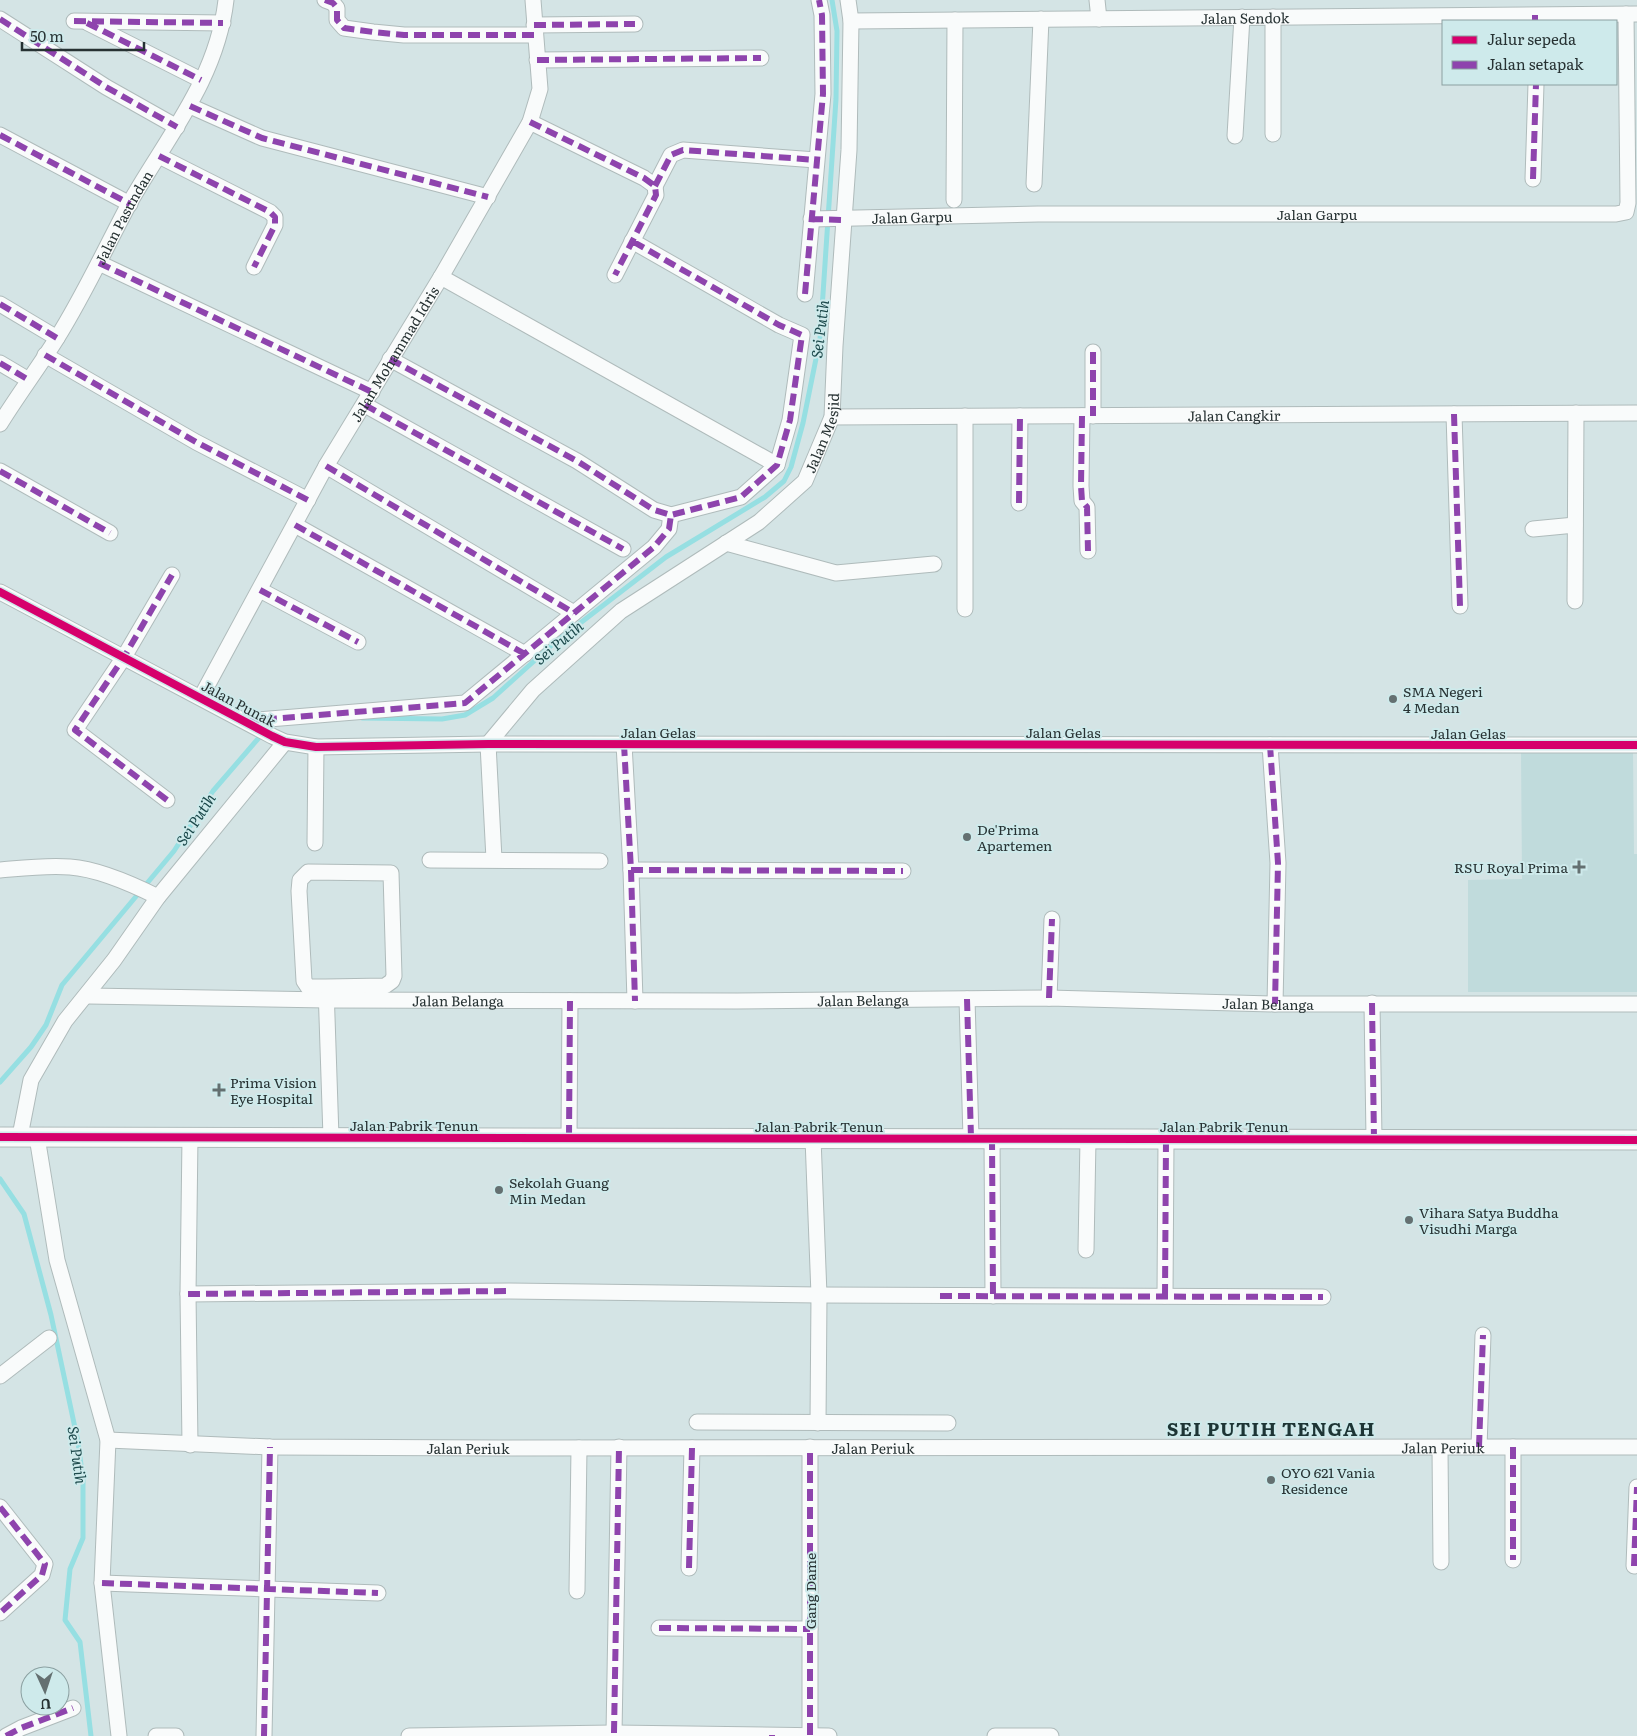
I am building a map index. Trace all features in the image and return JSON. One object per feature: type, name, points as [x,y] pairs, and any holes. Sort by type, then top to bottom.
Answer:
[{"type":"street","name":"Jalan Pasundan","points":[[0,424],[27,380],[57,338],[130,204],[190,106],[216,49],[223,23],[226,0]]},
{"type":"street","points":[[325,0],[337,8],[337,20],[344,28],[404,35],[635,24]]},
{"type":"street","name":"Jalan Mohammad Idris","points":[[200,697],[326,466],[369,399],[390,359],[441,278],[530,122],[540,89],[533,0]]},
{"type":"street","points":[[805,294],[823,94],[822,15],[820,0]]},
{"type":"street","name":"Jalan Mesjid","points":[[488,744],[533,690],[621,611],[759,522],[805,481],[832,417],[842,220],[849,150],[851,21],[848,0]]},
{"type":"street","points":[[1097,0],[1099,19]]},
{"type":"street","name":"Jalan Sendok","points":[[851,21],[1242,17],[1535,18],[1632,14]]},
{"type":"street","name":"Jalan Garpu","points":[[812,220],[1038,214],[1473,215],[1616,214],[1626,212],[1628,203],[1632,14]]},
{"type":"street","points":[[1235,136],[1242,17]]},
{"type":"street","points":[[1273,17],[1273,134]]},
{"type":"street","points":[[0,19],[106,87],[177,127]]},
{"type":"street","points":[[1034,184],[1041,19]]},
{"type":"street","points":[[954,200],[955,20]]},
{"type":"street","points":[[201,80],[79,21],[223,23]]},
{"type":"street","points":[[537,60],[761,58]]},
{"type":"street","points":[[1533,179],[1536,85]]},
{"type":"street","points":[[190,106],[262,138],[488,197]]},
{"type":"street","points":[[530,122],[644,178],[655,186]]},
{"type":"street","points":[[0,135],[130,204]]},
{"type":"street","points":[[615,276],[656,195],[655,186],[671,155],[683,150],[816,160]]},
{"type":"street","points":[[159,156],[270,212],[275,217],[275,225],[254,267]]},
{"type":"street","points":[[390,359],[577,461],[654,510],[671,514],[741,497],[777,465],[790,420],[802,334],[779,325],[632,241]]},
{"type":"street","points":[[99,263],[369,399],[623,549]]},
{"type":"street","points":[[441,278],[777,465]]},
{"type":"street","points":[[0,304],[57,338]]},
{"type":"street","points":[[1088,551],[1087,508],[1082,501],[1081,486],[1093,352]]},
{"type":"street","points":[[45,355],[196,442],[308,500]]},
{"type":"street","points":[[0,363],[27,380]]},
{"type":"street","points":[[1575,601],[1576,413]]},
{"type":"street","name":"Jalan Cangkir","points":[[832,417],[1637,413]]},
{"type":"street","points":[[1454,414],[1460,606]]},
{"type":"street","points":[[965,416],[965,609]]},
{"type":"street","points":[[1019,503],[1020,416]]},
{"type":"street","points":[[326,466],[574,613]]},
{"type":"street","points":[[0,471],[110,533]]},
{"type":"street","points":[[251,724],[465,703],[654,547],[669,529],[671,514]]},
{"type":"street","points":[[295,525],[525,654]]},
{"type":"street","points":[[1533,529],[1575,526]]},
{"type":"street","points":[[726,543],[836,573],[934,564]]},
{"type":"street","points":[[167,800],[75,730],[124,656],[172,575]]},
{"type":"street","points":[[260,590],[358,642]]},
{"type":"street","name":"Jalan Punak","points":[[0,592],[279,739],[316,747],[488,744]]},
{"type":"street","points":[[119,1736],[102,1583],[108,1440],[57,1260],[16,1136],[31,1080],[65,1021],[88,996],[154,895],[279,739]]},
{"type":"street","points":[[488,744],[494,859]]},
{"type":"street","name":"Jalan Gelas","points":[[488,744],[1637,746]]},
{"type":"street","points":[[624,744],[632,870],[635,1001]]},
{"type":"street","points":[[1270,745],[1278,863],[1275,1004]]},
{"type":"street","points":[[315,843],[316,747]]},
{"type":"street","points":[[430,860],[600,861]]},
{"type":"street","points":[[0,870],[70,867],[83,869],[127,883],[154,895]]},
{"type":"street","points":[[632,870],[903,870]]},
{"type":"street","points":[[308,872],[391,873],[394,948],[392,981],[385,986],[327,994],[308,987],[304,982],[298,890],[300,880],[308,872]]},
{"type":"street","points":[[1049,998],[1052,919]]},
{"type":"street","points":[[327,994],[331,1137]]},
{"type":"street","name":"Jalan Belanga","points":[[88,996],[327,994],[570,1001],[1049,998],[1275,1004],[1372,1003],[1420,1006],[1637,1004]]},
{"type":"street","points":[[967,999],[971,1138]]},
{"type":"street","points":[[570,1001],[570,1138]]},
{"type":"street","points":[[1372,1003],[1374,1139]]},
{"type":"street","name":"Jalan Pabrik Tenun","points":[[16,1136],[1637,1140]]},
{"type":"street","points":[[190,1137],[188,1294],[190,1445]]},
{"type":"street","points":[[813,1138],[819,1295],[818,1423]]},
{"type":"street","points":[[992,1138],[993,1296]]},
{"type":"street","points":[[1086,1250],[1088,1139]]},
{"type":"street","points":[[1165,1296],[1166,1139]]},
{"type":"street","points":[[188,1294],[509,1291],[819,1295],[1323,1297]]},
{"type":"street","points":[[1480,1447],[1483,1335]]},
{"type":"street","points":[[0,1376],[49,1338]]},
{"type":"street","points":[[697,1422],[948,1423]]},
{"type":"street","name":"Jalan Periuk","points":[[108,1440],[270,1447],[1637,1447]]},
{"type":"street","points":[[264,1736],[270,1447]]},
{"type":"street","points":[[614,1733],[619,1447]]},
{"type":"street","name":"Gang Dame","points":[[810,1447],[810,1735]]},
{"type":"street","points":[[1513,1447],[1513,1560]]},
{"type":"street","points":[[577,1591],[579,1448]]},
{"type":"street","points":[[689,1568],[692,1448]]},
{"type":"street","points":[[1440,1448],[1442,1562]]},
{"type":"street","points":[[1634,1566],[1637,1487]]},
{"type":"street","points":[[0,1507],[45,1564],[42,1575],[0,1613]]},
{"type":"street","points":[[102,1583],[378,1593]]},
{"type":"street","points":[[659,1628],[810,1629]]},
{"type":"street","points":[[6,1736],[22,1732],[73,1708]]},
{"type":"street","points":[[409,1736],[614,1733],[829,1736]]},
{"type":"street","points":[[156,1736],[176,1736]]},
{"type":"street","points":[[995,1736],[1051,1736]]},
{"type":"shaded area","name":"RSU Royal Prima","points":[[1633,751],[1634,854],[1637,854],[1637,992],[1468,992],[1468,880],[1522,879],[1521,752]]},
{"type":"waterway","name":"Sei Putih","points":[[362,718],[442,719],[465,715],[493,698],[553,644],[666,557],[765,497],[784,481],[791,467],[803,423],[820,339],[836,99],[837,31],[832,0]]},
{"type":"waterway","name":"Sei Putih","points":[[0,1082],[31,1047],[46,1025],[62,985],[174,851],[213,791],[263,733]]},
{"type":"waterway","name":"Sei Putih","points":[[0,1179],[24,1214],[51,1315],[78,1442],[83,1480],[83,1538],[70,1569],[65,1620],[80,1642],[91,1736]]},
{"type":"marked path","points":[[325,0],[333,3],[337,8],[337,20],[344,28],[404,35],[535,35]]},
{"type":"marked path","points":[[805,294],[823,94],[822,15],[819,0]]},
{"type":"marked path","points":[[1535,15],[1535,20]]},
{"type":"marked path","points":[[0,19],[106,87],[177,127]]},
{"type":"marked path","points":[[74,21],[223,23]]},
{"type":"marked path","points":[[87,23],[201,80]]},
{"type":"marked path","points":[[534,25],[635,24]]},
{"type":"marked path","points":[[537,60],[761,58]]},
{"type":"marked path","points":[[1533,179],[1536,85]]},
{"type":"marked path","points":[[190,106],[262,138],[488,197]]},
{"type":"marked path","points":[[530,122],[644,178],[655,186],[656,195],[615,275]]},
{"type":"marked path","points":[[0,135],[130,204]]},
{"type":"marked path","points":[[655,186],[671,155],[683,150],[816,160]]},
{"type":"marked path","points":[[159,156],[270,212],[275,217],[275,225],[254,267]]},
{"type":"marked path","points":[[811,219],[844,220]]},
{"type":"marked path","points":[[390,359],[577,461],[654,510],[671,515],[741,497],[777,465],[790,420],[802,335],[779,325],[632,241]]},
{"type":"marked path","points":[[99,263],[372,392]]},
{"type":"marked path","points":[[0,304],[57,338]]},
{"type":"marked path","points":[[1093,352],[1093,416]]},
{"type":"marked path","points":[[45,355],[196,442],[308,500]]},
{"type":"marked path","points":[[0,363],[27,379]]},
{"type":"marked path","points":[[365,405],[623,549]]},
{"type":"marked path","points":[[1454,414],[1460,606]]},
{"type":"marked path","points":[[1019,503],[1020,416]]},
{"type":"marked path","points":[[1082,416],[1081,486],[1082,501],[1087,507],[1088,551]]},
{"type":"marked path","points":[[326,466],[574,613]]},
{"type":"marked path","points":[[0,471],[110,533]]},
{"type":"marked path","points":[[247,721],[465,703],[654,547],[669,529],[671,515]]},
{"type":"marked path","points":[[295,525],[525,654]]},
{"type":"marked path","points":[[167,800],[75,730],[124,657],[172,575]]},
{"type":"marked path","points":[[260,590],[358,642]]},
{"type":"marked path","points":[[624,744],[631,870],[635,1001]]},
{"type":"marked path","points":[[1270,745],[1278,863],[1275,1004]]},
{"type":"marked path","points":[[631,870],[903,871]]},
{"type":"marked path","points":[[1049,998],[1052,919]]},
{"type":"marked path","points":[[967,999],[971,1138]]},
{"type":"marked path","points":[[569,1137],[570,1001]]},
{"type":"marked path","points":[[1372,1003],[1374,1139]]},
{"type":"marked path","points":[[992,1138],[993,1296]]},
{"type":"marked path","points":[[1165,1296],[1166,1139]]},
{"type":"marked path","points":[[188,1294],[509,1291]]},
{"type":"marked path","points":[[940,1296],[1323,1297]]},
{"type":"marked path","points":[[1479,1447],[1483,1335]]},
{"type":"marked path","points":[[264,1736],[270,1447]]},
{"type":"marked path","points":[[614,1733],[619,1447]]},
{"type":"marked path","points":[[810,1447],[810,1735]]},
{"type":"marked path","points":[[1513,1447],[1513,1560]]},
{"type":"marked path","points":[[689,1568],[692,1448]]},
{"type":"marked path","points":[[1634,1566],[1637,1487]]},
{"type":"marked path","points":[[0,1507],[45,1564],[42,1575],[0,1613]]},
{"type":"marked path","points":[[102,1583],[378,1593]]},
{"type":"marked path","points":[[659,1628],[810,1629]]},
{"type":"marked path","points":[[6,1736],[21,1728],[73,1708]]},
{"type":"cycle path","points":[[0,592],[272,736],[285,742],[316,747],[488,744],[1637,745]]},
{"type":"cycle path","points":[[0,1137],[1637,1140]]},
{"type":"place","name":"SMA Negeri 4 Medan","points":[[1393,699]]},
{"type":"place","name":"De'Prima Apartemen","points":[[967,837]]},
{"type":"place","name":"RSU Royal Prima","points":[[1579,867]]},
{"type":"place","name":"Prima Vision Eye Hospital","points":[[219,1090]]},
{"type":"place","name":"Sekolah Guang Min Medan","points":[[499,1190]]},
{"type":"place","name":"Vihara Satya Buddha Visudhi Marga","points":[[1409,1220]]},
{"type":"place","name":"OYO 621 Vania Residence","points":[[1271,1480]]},
{"type":"district","name":"SEI PUTIH TENGAH","points":[[1271,1428]]}]
